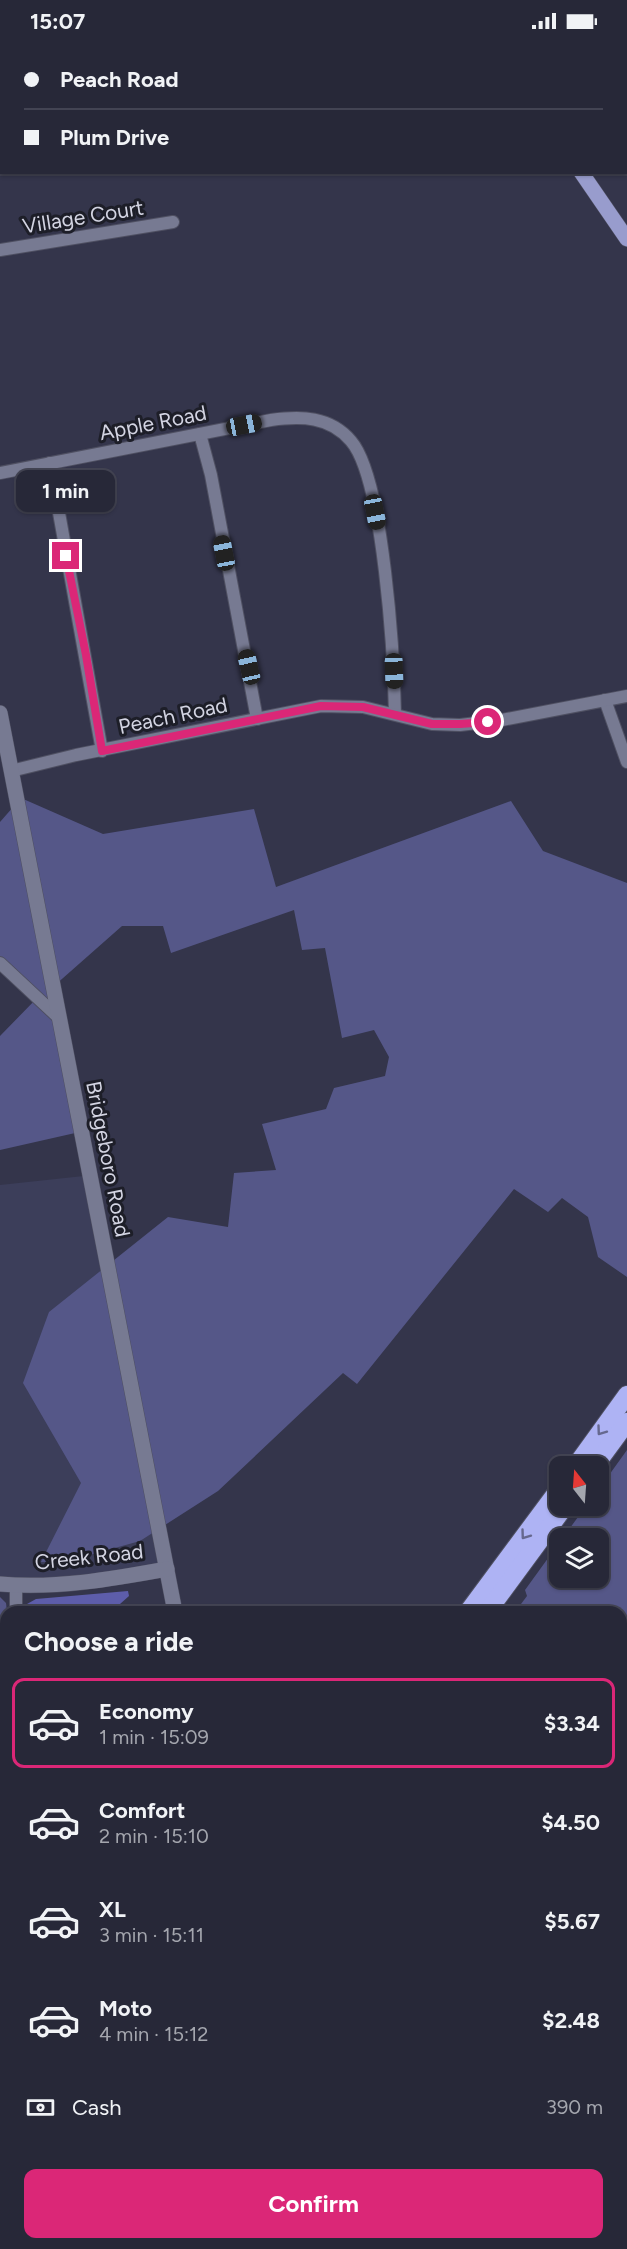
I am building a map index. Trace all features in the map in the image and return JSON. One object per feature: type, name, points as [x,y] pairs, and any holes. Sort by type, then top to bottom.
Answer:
[{"type":"highway","points":[[582,1456],[627,1395]]},
{"type":"highway","points":[[602,1456],[627,1422]]},
{"type":"highway","points":[[472,1606],[549,1503]]},
{"type":"highway","points":[[491,1606],[558,1516]]},
{"type":"main road","points":[[582,174],[627,239]]},
{"type":"street","name":"Village Court","points":[[0,250],[173,222]]},
{"type":"street","name":"Apple Road","points":[[0,473],[271,420],[303,417],[321,420],[332,425],[351,439],[357,448],[371,493],[384,565],[394,671],[395,714]]},
{"type":"street","points":[[200,434],[209,465],[257,718]]},
{"type":"street","points":[[50,463],[102,751]]},
{"type":"street","name":"Peach Road","points":[[11,771],[321,706],[363,707],[432,724],[467,724],[502,720],[627,696]]},
{"type":"street","points":[[605,700],[627,762]]},
{"type":"street","name":"Bridgeboro Road","points":[[0,714],[174,1606]]},
{"type":"street","points":[[0,963],[59,1018]]},
{"type":"street","name":"Creek Road","points":[[0,1584],[92,1581],[167,1569]]},
{"type":"street","name":"Creek Road","points":[[16,1585],[16,1606]]},
{"type":"shaded area","points":[[21,798],[103,834],[254,809],[276,887],[511,801],[543,851],[627,883],[627,1277],[598,1257],[588,1217],[562,1198],[548,1212],[514,1189],[357,1384],[343,1373],[218,1491],[140,1541],[68,1561],[41,1562],[81,1483],[23,1383],[49,1312],[168,1217],[228,1227],[234,1173],[276,1170],[262,1124],[326,1109],[334,1088],[385,1076],[389,1057],[374,1030],[342,1038],[325,948],[302,950],[294,910],[171,953],[163,926],[122,926],[54,986],[84,1131],[0,1150],[0,1036],[39,996],[0,961],[0,822]]},
{"type":"shaded area","points":[[93,1175],[167,1569],[0,1583],[0,1185]]},
{"type":"shaded area","points":[[627,1450],[627,1606],[520,1606],[527,1596],[525,1590],[549,1557],[549,1588],[609,1588],[609,1528],[570,1528],[579,1516],[609,1516],[609,1475]]},
{"type":"shaded area","points":[[128,1591],[129,1596],[118,1606],[27,1606],[36,1599]]},
{"type":"shaded area","points":[[0,1597],[6,1606],[0,1606]]},
{"type":"route","points":[[66,556],[102,751],[321,706],[363,707],[432,724],[488,722]]}]
